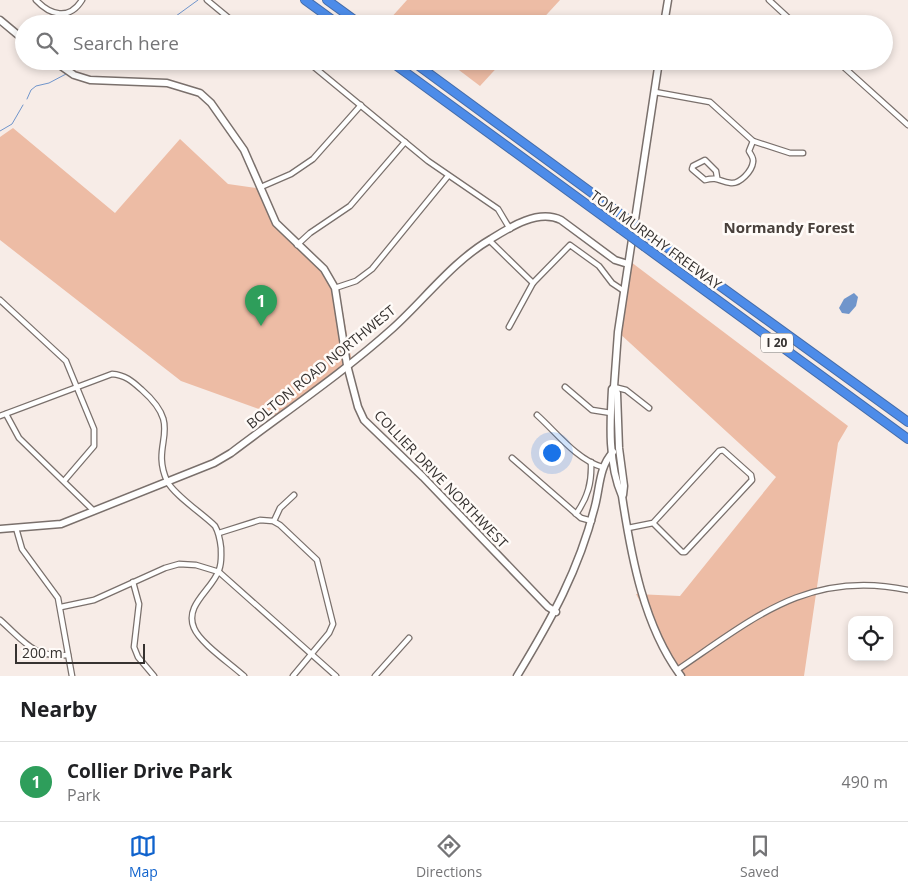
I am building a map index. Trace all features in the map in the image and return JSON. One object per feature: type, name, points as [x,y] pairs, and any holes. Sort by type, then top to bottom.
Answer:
[{"type":"highway","points":[[305,0],[326,15]]},
{"type":"highway","points":[[327,0],[348,15]]},
{"type":"highway","name":"TOM MURPHY FREEWAY","points":[[402,70],[908,438]]},
{"type":"highway","name":"TOM MURPHY FREEWAY","points":[[424,70],[908,422]]},
{"type":"main road","points":[[666,15],[668,0]]},
{"type":"main road","points":[[0,20],[15,32]]},
{"type":"main road","name":"COLLIER DRIVE NORTHWEST","points":[[67,70],[74,75],[90,80],[167,83],[200,93],[211,103],[244,150],[276,223],[324,269],[335,288],[347,365],[358,407],[364,420],[423,477],[548,607],[556,612]]},
{"type":"main road","points":[[658,70],[624,291],[614,386],[612,389],[611,413],[617,484],[622,496],[650,619],[679,673]]},
{"type":"main road","name":"BOLTON ROAD NORTHWEST","points":[[0,529],[61,524],[168,482],[231,453],[393,328],[445,276],[489,240],[538,216],[553,216],[615,260],[628,264]]},
{"type":"main road","points":[[614,386],[617,393],[619,448],[624,486],[622,496]]},
{"type":"main road","points":[[517,676],[556,612],[573,574],[592,521],[602,467],[606,459],[613,452]]},
{"type":"street","points":[[36,0],[49,12],[62,14],[72,11],[82,0]]},
{"type":"street","points":[[207,0],[225,15]]},
{"type":"street","points":[[769,0],[786,15]]},
{"type":"street","points":[[319,70],[448,176],[498,209],[510,229]]},
{"type":"street","points":[[847,70],[908,125]]},
{"type":"street","points":[[655,92],[710,102],[753,141],[790,153],[803,153]]},
{"type":"street","points":[[261,187],[291,174],[312,159],[328,145],[361,105]]},
{"type":"street","points":[[718,177],[716,171],[705,160],[693,166],[692,169],[702,179],[718,177],[731,183],[738,182],[753,165],[754,160],[749,151],[753,141]]},
{"type":"street","points":[[297,245],[310,233],[350,206],[405,142]]},
{"type":"street","points":[[335,288],[356,281],[372,270],[448,176]]},
{"type":"street","points":[[489,240],[533,283]]},
{"type":"street","points":[[508,328],[533,283],[570,246],[599,266],[612,282],[624,291]]},
{"type":"street","points":[[0,300],[62,355],[70,366],[94,429],[96,440],[90,452],[64,481]]},
{"type":"street","points":[[0,416],[106,375],[119,374],[130,379],[156,402],[165,421],[162,459],[168,482],[215,526],[219,533],[222,561],[218,572],[194,607],[192,622],[200,637],[244,676]]},
{"type":"street","points":[[565,386],[592,410],[611,413]]},
{"type":"street","points":[[614,386],[626,390],[649,408]]},
{"type":"street","points":[[6,414],[19,438],[94,512]]},
{"type":"street","points":[[537,415],[591,462],[602,467]]},
{"type":"street","points":[[628,528],[653,523],[719,450],[723,450],[752,476],[752,480],[685,552],[677,548],[653,523]]},
{"type":"street","points":[[512,458],[576,514],[592,521]]},
{"type":"street","points":[[576,514],[588,494],[592,478],[591,462]]},
{"type":"street","points":[[274,521],[280,508],[294,495]]},
{"type":"street","points":[[219,533],[260,520],[274,521],[312,553],[320,567],[333,624],[329,633],[293,676]]},
{"type":"street","points":[[16,528],[22,549],[53,591],[61,607],[72,676]]},
{"type":"street","points":[[61,607],[94,600],[165,568],[179,564],[196,565],[218,572],[336,676]]},
{"type":"street","points":[[133,582],[139,604],[134,647],[138,658],[154,676]]},
{"type":"street","points":[[679,673],[752,619],[791,598],[813,591],[845,585],[876,585],[908,590]]},
{"type":"street","points":[[0,620],[37,652],[51,657],[68,655]]},
{"type":"street","points":[[375,676],[409,638]]},
{"type":"shaded area","points":[[407,0],[560,0],[546,15],[394,15]]},
{"type":"shaded area","points":[[459,70],[495,70],[480,86]]},
{"type":"shaded area","points":[[13,128],[115,213],[180,139],[228,184],[263,189],[282,230],[306,251],[338,285],[352,362],[284,418],[181,381],[0,240],[0,137]]},
{"type":"shaded area","points":[[627,259],[848,426],[838,443],[804,676],[684,676],[669,658],[636,594],[680,596],[776,477],[618,332]]},
{"type":"water","points":[[854,293],[858,297],[856,306],[849,314],[842,313],[839,308],[844,299]]},
{"type":"waterway","points":[[177,15],[198,0]]},
{"type":"waterway","points":[[27,99],[31,90],[36,86],[49,83],[66,74]]},
{"type":"waterway","points":[[0,131],[12,124],[23,105]]},
{"type":"place","name":"Collier Drive Park","points":[[261,326]]},
{"type":"district","name":"Normandy Forest","points":[[789,228]]}]
